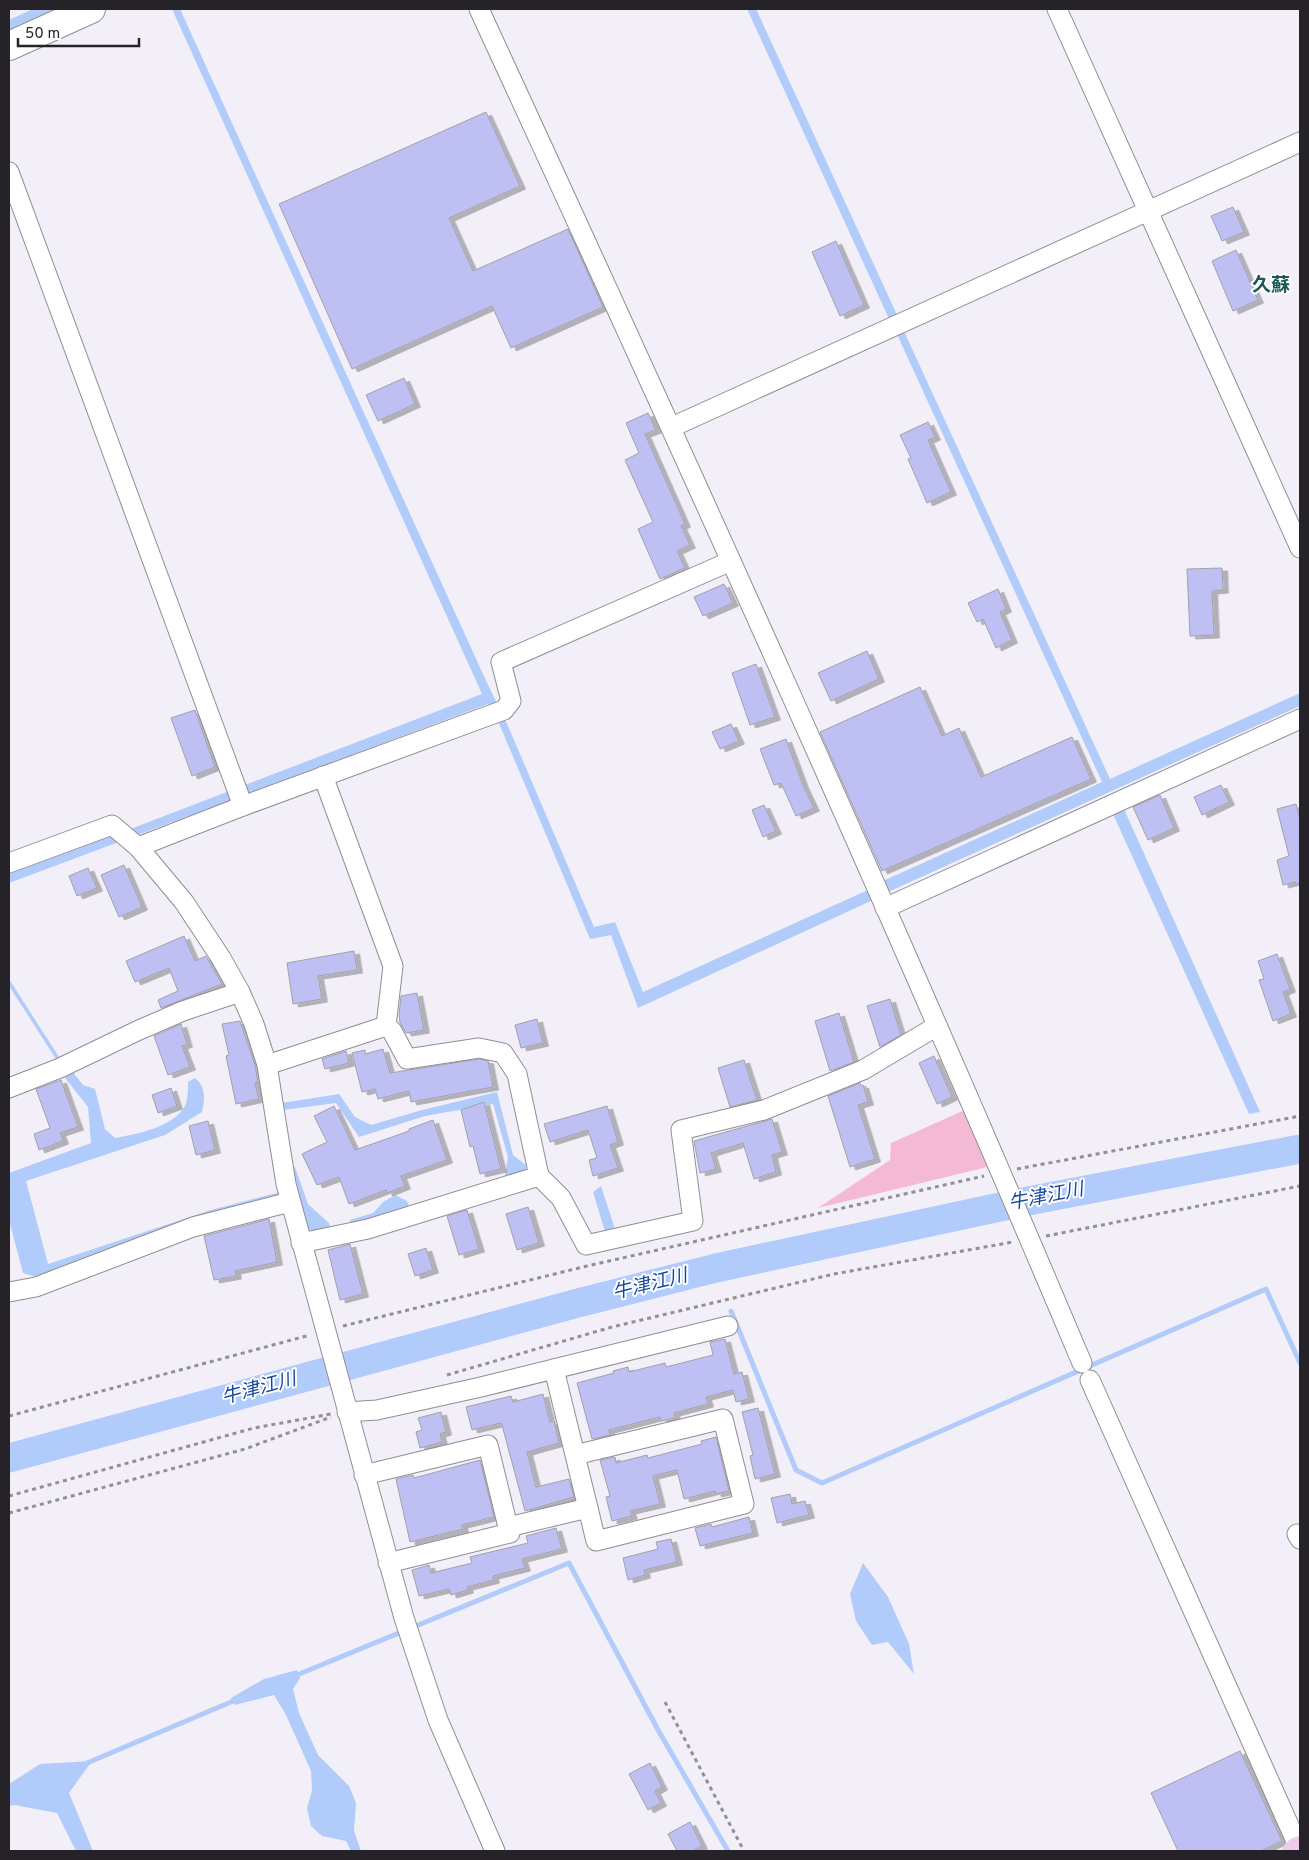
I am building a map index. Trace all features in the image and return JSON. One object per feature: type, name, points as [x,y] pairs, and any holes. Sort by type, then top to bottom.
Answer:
[{"type":"street","points":[[9,46],[90,9]]},
{"type":"street","points":[[479,9],[672,427],[937,1026],[1086,1371],[1299,1850]]},
{"type":"street","points":[[1057,9],[1300,548]]},
{"type":"street","points":[[672,427],[1300,142]]},
{"type":"street","points":[[9,172],[243,806]]},
{"type":"street","points":[[130,840],[243,806],[496,713],[511,701],[501,662],[731,561]]},
{"type":"street","points":[[885,908],[1300,719]]},
{"type":"street","points":[[323,776],[393,966],[386,1026]]},
{"type":"street","points":[[9,863],[112,825],[130,840],[184,902],[221,958],[240,992],[254,1024],[267,1065],[290,1202],[404,1618],[438,1720],[495,1851]]},
{"type":"street","points":[[9,1088],[63,1066],[183,1011],[240,992]]},
{"type":"street","points":[[386,1026],[392,1031],[407,1059],[479,1048],[503,1053],[517,1074],[539,1176],[561,1198],[586,1245],[693,1221],[681,1130],[764,1110],[863,1070],[937,1026]]},
{"type":"street","points":[[267,1065],[386,1026]]},
{"type":"street","points":[[301,1243],[368,1228],[539,1176]]},
{"type":"street","points":[[9,1292],[36,1286],[193,1227],[290,1202]]},
{"type":"street","points":[[347,1412],[377,1410],[481,1387],[728,1326]]},
{"type":"street","points":[[554,1369],[575,1455],[588,1508],[596,1541],[744,1504],[723,1419],[575,1455]]},
{"type":"street","points":[[364,1475],[488,1445],[510,1533],[388,1563]]},
{"type":"street","points":[[508,1527],[588,1508]]},
{"type":"path","points":[[9,1416],[325,1331],[597,1263],[1000,1172],[1300,1116]]},
{"type":"path","points":[[444,1376],[612,1327],[834,1274],[1030,1239],[1300,1186]]},
{"type":"path","points":[[9,1496],[254,1428],[347,1412]]},
{"type":"path","points":[[9,1513],[245,1449],[347,1412]]},
{"type":"path","points":[[665,1702],[744,1851]]},
{"type":"shaded area","points":[[976,1105],[1004,1163],[818,1208],[890,1160],[891,1143]]},
{"type":"water","points":[[33,9],[61,9],[9,32],[9,20]]},
{"type":"water","points":[[172,9],[180,9],[505,719],[594,927],[615,922],[643,992],[868,890],[873,900],[638,1008],[611,935],[590,939],[498,721],[488,704],[9,883],[9,874],[482,694]]},
{"type":"water","points":[[747,9],[756,9],[898,317],[890,321]]},
{"type":"water","points":[[902,327],[1110,779],[1300,693],[1300,706],[888,892],[883,881],[1102,782],[895,330]]},
{"type":"water","points":[[1124,809],[1260,1112],[1249,1114],[1113,814]]},
{"type":"water","points":[[9,979],[68,1071],[72,1071],[83,1085],[95,1089],[105,1129],[115,1138],[144,1132],[172,1119],[185,1106],[188,1082],[195,1078],[201,1085],[204,1094],[202,1112],[165,1135],[26,1181],[48,1264],[211,1210],[292,1189],[290,1167],[295,1167],[308,1204],[329,1223],[330,1227],[314,1232],[307,1228],[297,1196],[214,1216],[36,1277],[23,1273],[9,1220],[9,1173],[91,1143],[88,1107],[65,1078],[65,1073],[9,986]]},
{"type":"water","points":[[497,1092],[513,1155],[527,1166],[521,1175],[504,1181],[508,1157],[493,1104],[425,1116],[359,1137],[336,1103],[283,1110],[282,1103],[339,1094],[355,1117],[371,1125],[422,1110]]},
{"type":"water","points":[[601,1186],[616,1232],[606,1235],[593,1192]]},
{"type":"water","points":[[395,1195],[407,1201],[410,1210],[349,1225],[350,1220],[373,1213],[383,1202]]},
{"type":"water","points":[[863,1563],[888,1597],[909,1644],[914,1674],[888,1642],[872,1645],[856,1621],[850,1594]]},
{"type":"water","points":[[297,1670],[300,1678],[293,1689],[299,1713],[318,1755],[349,1786],[356,1803],[354,1831],[361,1851],[351,1851],[346,1841],[322,1836],[311,1826],[307,1808],[312,1791],[311,1771],[286,1715],[274,1695],[235,1705],[231,1698],[264,1679]]},
{"type":"water","points":[[92,1761],[69,1793],[93,1851],[76,1851],[57,1813],[14,1805],[9,1806],[9,1784],[40,1764]]},
{"type":"building","points":[[486,112],[520,186],[449,218],[473,271],[568,229],[603,307],[511,348],[492,306],[352,369],[279,204]]},
{"type":"building","points":[[1233,207],[1244,232],[1222,241],[1211,216]]},
{"type":"building","points":[[836,241],[864,305],[840,316],[812,252]]},
{"type":"building","points":[[1236,250],[1258,300],[1233,311],[1212,261]]},
{"type":"building","points":[[404,378],[415,404],[378,421],[366,395]]},
{"type":"building","points":[[648,413],[656,430],[645,434],[685,524],[681,526],[690,545],[677,551],[685,568],[660,579],[638,529],[653,522],[625,460],[639,453],[626,423]]},
{"type":"building","points":[[928,422],[935,437],[928,440],[951,492],[927,503],[908,459],[911,458],[900,435]]},
{"type":"building","points":[[1222,568],[1223,590],[1212,591],[1214,635],[1190,636],[1187,569]]},
{"type":"building","points":[[724,584],[733,603],[703,616],[694,597]]},
{"type":"building","points":[[998,589],[1006,609],[1000,612],[1012,640],[996,648],[983,619],[977,622],[968,603]]},
{"type":"building","points":[[867,651],[879,679],[831,701],[818,673]]},
{"type":"building","points":[[756,664],[775,717],[750,725],[732,673]]},
{"type":"building","points":[[920,687],[942,736],[959,728],[981,777],[1072,737],[1091,779],[882,871],[820,732]]},
{"type":"building","points":[[195,710],[215,767],[192,776],[171,718]]},
{"type":"building","points":[[731,724],[739,741],[720,749],[712,732]]},
{"type":"building","points":[[786,739],[803,785],[814,808],[796,816],[781,783],[774,785],[760,749]]},
{"type":"building","points":[[1221,785],[1229,802],[1202,815],[1194,797]]},
{"type":"building","points":[[1160,795],[1174,828],[1148,840],[1133,807]]},
{"type":"building","points":[[1296,804],[1300,819],[1300,883],[1296,884],[1295,882],[1283,885],[1277,860],[1289,856],[1277,809]]},
{"type":"building","points":[[764,805],[776,831],[763,837],[752,810]]},
{"type":"building","points":[[124,865],[142,907],[119,917],[101,875]]},
{"type":"building","points":[[88,868],[97,888],[77,896],[69,876]]},
{"type":"building","points":[[184,936],[195,961],[206,956],[222,984],[161,1008],[158,1000],[178,991],[169,968],[135,982],[126,961]]},
{"type":"building","points":[[354,951],[357,970],[318,976],[322,999],[293,1004],[287,963]]},
{"type":"building","points":[[1277,954],[1290,989],[1283,992],[1291,1014],[1273,1021],[1259,980],[1264,979],[1258,961]]},
{"type":"building","points":[[417,993],[424,1030],[406,1033],[400,1023],[401,996]]},
{"type":"building","points":[[890,999],[901,1035],[880,1047],[867,1006]]},
{"type":"building","points":[[839,1013],[854,1062],[830,1071],[815,1021]]},
{"type":"building","points":[[537,1019],[543,1043],[521,1048],[515,1025]]},
{"type":"building","points":[[240,1021],[255,1065],[258,1082],[255,1083],[259,1099],[236,1104],[226,1056],[229,1055],[222,1024]]},
{"type":"building","points":[[181,1024],[187,1044],[182,1046],[190,1067],[168,1075],[154,1036]]},
{"type":"building","points":[[383,1049],[390,1073],[479,1059],[488,1061],[493,1087],[411,1102],[409,1091],[378,1099],[375,1089],[362,1092],[352,1053],[365,1050],[365,1054]]},
{"type":"building","points":[[346,1051],[349,1063],[325,1069],[322,1059]]},
{"type":"building","points":[[934,1056],[952,1097],[937,1104],[919,1063]]},
{"type":"building","points":[[744,1060],[757,1100],[730,1107],[718,1068]]},
{"type":"building","points":[[61,1080],[78,1127],[60,1133],[63,1141],[39,1150],[34,1134],[50,1128],[36,1089]]},
{"type":"building","points":[[860,1083],[861,1086],[863,1085],[868,1102],[858,1105],[875,1159],[850,1167],[828,1096]]},
{"type":"building","points":[[171,1088],[177,1106],[158,1113],[152,1095]]},
{"type":"building","points":[[484,1102],[501,1169],[480,1174],[473,1146],[470,1147],[461,1110]]},
{"type":"building","points":[[334,1106],[355,1150],[409,1131],[409,1129],[433,1120],[447,1160],[401,1176],[405,1186],[387,1193],[386,1190],[349,1204],[339,1177],[317,1185],[302,1154],[327,1142],[314,1116]]},
{"type":"building","points":[[607,1106],[618,1142],[610,1145],[618,1168],[593,1176],[589,1160],[597,1158],[588,1130],[550,1142],[544,1124]]},
{"type":"building","points":[[772,1119],[782,1152],[772,1155],[776,1172],[754,1179],[743,1143],[711,1153],[716,1169],[700,1173],[694,1141]]},
{"type":"building","points":[[208,1121],[215,1150],[196,1155],[189,1126]]},
{"type":"building","points":[[528,1207],[539,1243],[517,1250],[506,1214]]},
{"type":"building","points":[[467,1210],[479,1249],[459,1255],[447,1216]]},
{"type":"building","points":[[269,1219],[277,1262],[235,1271],[236,1276],[214,1280],[204,1236]]},
{"type":"building","points":[[350,1244],[363,1294],[340,1300],[328,1250]]},
{"type":"building","points":[[426,1248],[433,1270],[415,1276],[408,1254]]},
{"type":"building","points":[[725,1339],[734,1374],[742,1372],[749,1399],[736,1402],[733,1390],[706,1397],[708,1404],[674,1413],[675,1418],[661,1421],[660,1417],[609,1430],[610,1435],[592,1439],[577,1383],[614,1373],[613,1371],[628,1367],[629,1372],[665,1363],[666,1367],[713,1355],[710,1342]]},
{"type":"building","points":[[543,1394],[550,1422],[554,1421],[559,1443],[527,1452],[536,1487],[569,1479],[574,1497],[525,1511],[501,1423],[472,1430],[466,1407],[511,1396],[513,1402]]},
{"type":"building","points":[[758,1408],[775,1474],[755,1479],[750,1456],[753,1455],[742,1412]]},
{"type":"building","points":[[441,1412],[446,1432],[440,1434],[442,1442],[420,1448],[416,1432],[422,1430],[418,1418]]},
{"type":"building","points":[[716,1437],[729,1491],[716,1494],[715,1491],[684,1499],[677,1470],[653,1476],[660,1504],[630,1511],[632,1516],[612,1521],[606,1497],[610,1496],[600,1460],[615,1457],[616,1463],[647,1455],[648,1458],[702,1444],[701,1441]]},
{"type":"building","points":[[480,1460],[494,1517],[462,1525],[463,1529],[410,1542],[396,1479],[413,1475],[414,1478]]},
{"type":"building","points":[[790,1494],[792,1504],[805,1501],[809,1515],[777,1523],[771,1498]]},
{"type":"building","points":[[749,1517],[753,1533],[700,1546],[695,1528],[711,1524],[712,1527]]},
{"type":"building","points":[[556,1528],[562,1549],[522,1559],[525,1568],[493,1576],[494,1580],[467,1587],[468,1590],[451,1595],[449,1589],[419,1596],[412,1570],[429,1565],[431,1573],[472,1563],[470,1557],[528,1543],[526,1536]]},
{"type":"building","points":[[671,1539],[677,1562],[644,1570],[645,1575],[628,1580],[623,1558],[658,1549],[656,1542]]},
{"type":"building","points":[[1240,1751],[1282,1841],[1261,1851],[1178,1851],[1151,1793]]},
{"type":"building","points":[[650,1763],[662,1787],[655,1791],[661,1803],[648,1810],[629,1774]]},
{"type":"building","points":[[690,1822],[702,1846],[692,1851],[677,1851],[668,1834]]},
{"type":"waterway","name":"牛津江川","points":[[9,1458],[578,1303],[716,1268],[1023,1202],[1300,1149]]},
{"type":"waterway","points":[[731,1311],[796,1470],[822,1483],[1266,1289],[1300,1363]]},
{"type":"waterway","points":[[292,1677],[569,1563],[657,1728],[728,1851]]},
{"type":"waterway","points":[[87,1763],[238,1699]]},
{"type":"district","name":"久蘇","points":[[1271,286]]}]
